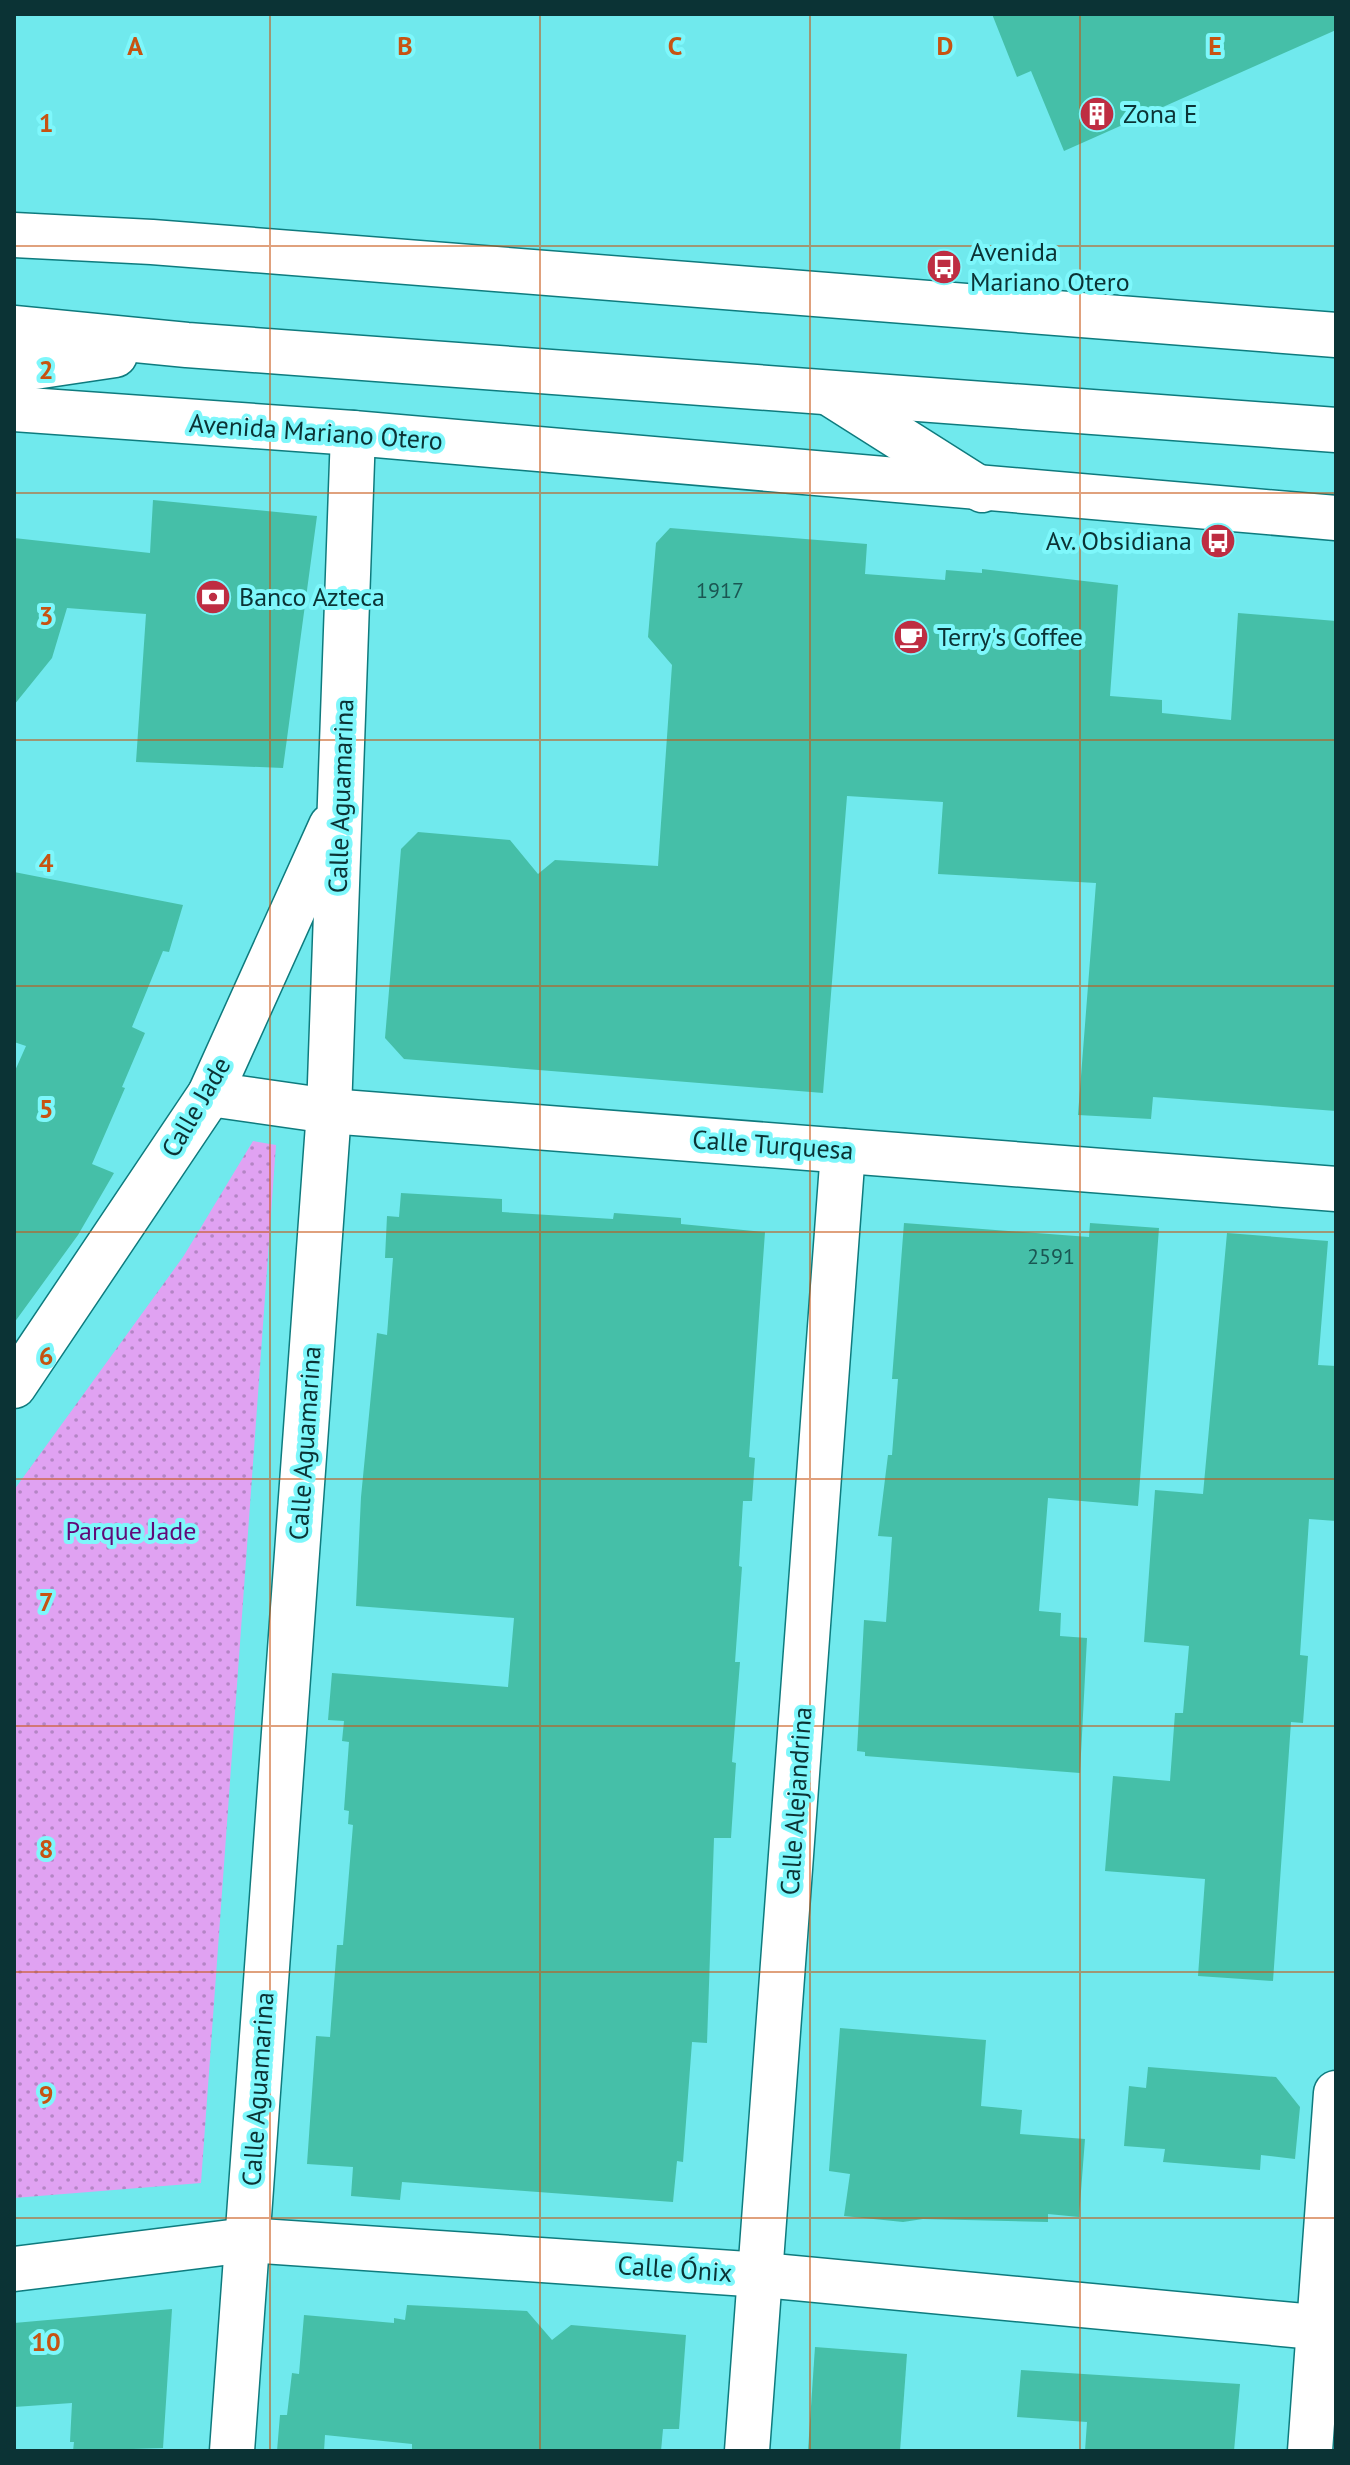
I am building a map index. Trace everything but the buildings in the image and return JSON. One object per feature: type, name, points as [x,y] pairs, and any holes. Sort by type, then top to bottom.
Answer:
[{"type":"street","points":[[14,235],[152,242],[1336,335]]},
{"type":"street","points":[[14,328],[187,345],[1336,430]]},
{"type":"street","points":[[14,370],[187,345]]},
{"type":"street","points":[[827,392],[982,490]]},
{"type":"street","name":"Avenida Mariano Otero","points":[[14,409],[353,433],[982,490],[1336,518]]},
{"type":"street","name":"Calle Aguamarina","points":[[232,2451],[329,1111],[353,433]]},
{"type":"street","name":"Calle Jade","points":[[14,1386],[210,1094],[340,806]]},
{"type":"street","name":"Calle Turquesa","points":[[210,1094],[329,1111],[1336,1189]]},
{"type":"street","name":"Calle Alejandrina","points":[[747,2451],[843,1151]]},
{"type":"street","points":[[1310,2451],[1327,2328],[1336,2093]]},
{"type":"street","name":"Calle Ónix","points":[[14,2269],[247,2240],[762,2275],[1327,2328]]},
{"type":"green space","name":"Parque Jade","points":[[253,1141],[276,1145],[201,2183],[14,2198],[14,1490],[183,1257]]},
{"type":"place","name":"Zona E","points":[[1097,114]]},
{"type":"place","name":"Avenida Mariano Otero","points":[[944,267]]},
{"type":"place","name":"Av. Obsidiana","points":[[1218,541]]},
{"type":"place","name":"Banco Azteca","points":[[213,597]]},
{"type":"place","name":"Terry's Coffee","points":[[911,637]]}]
